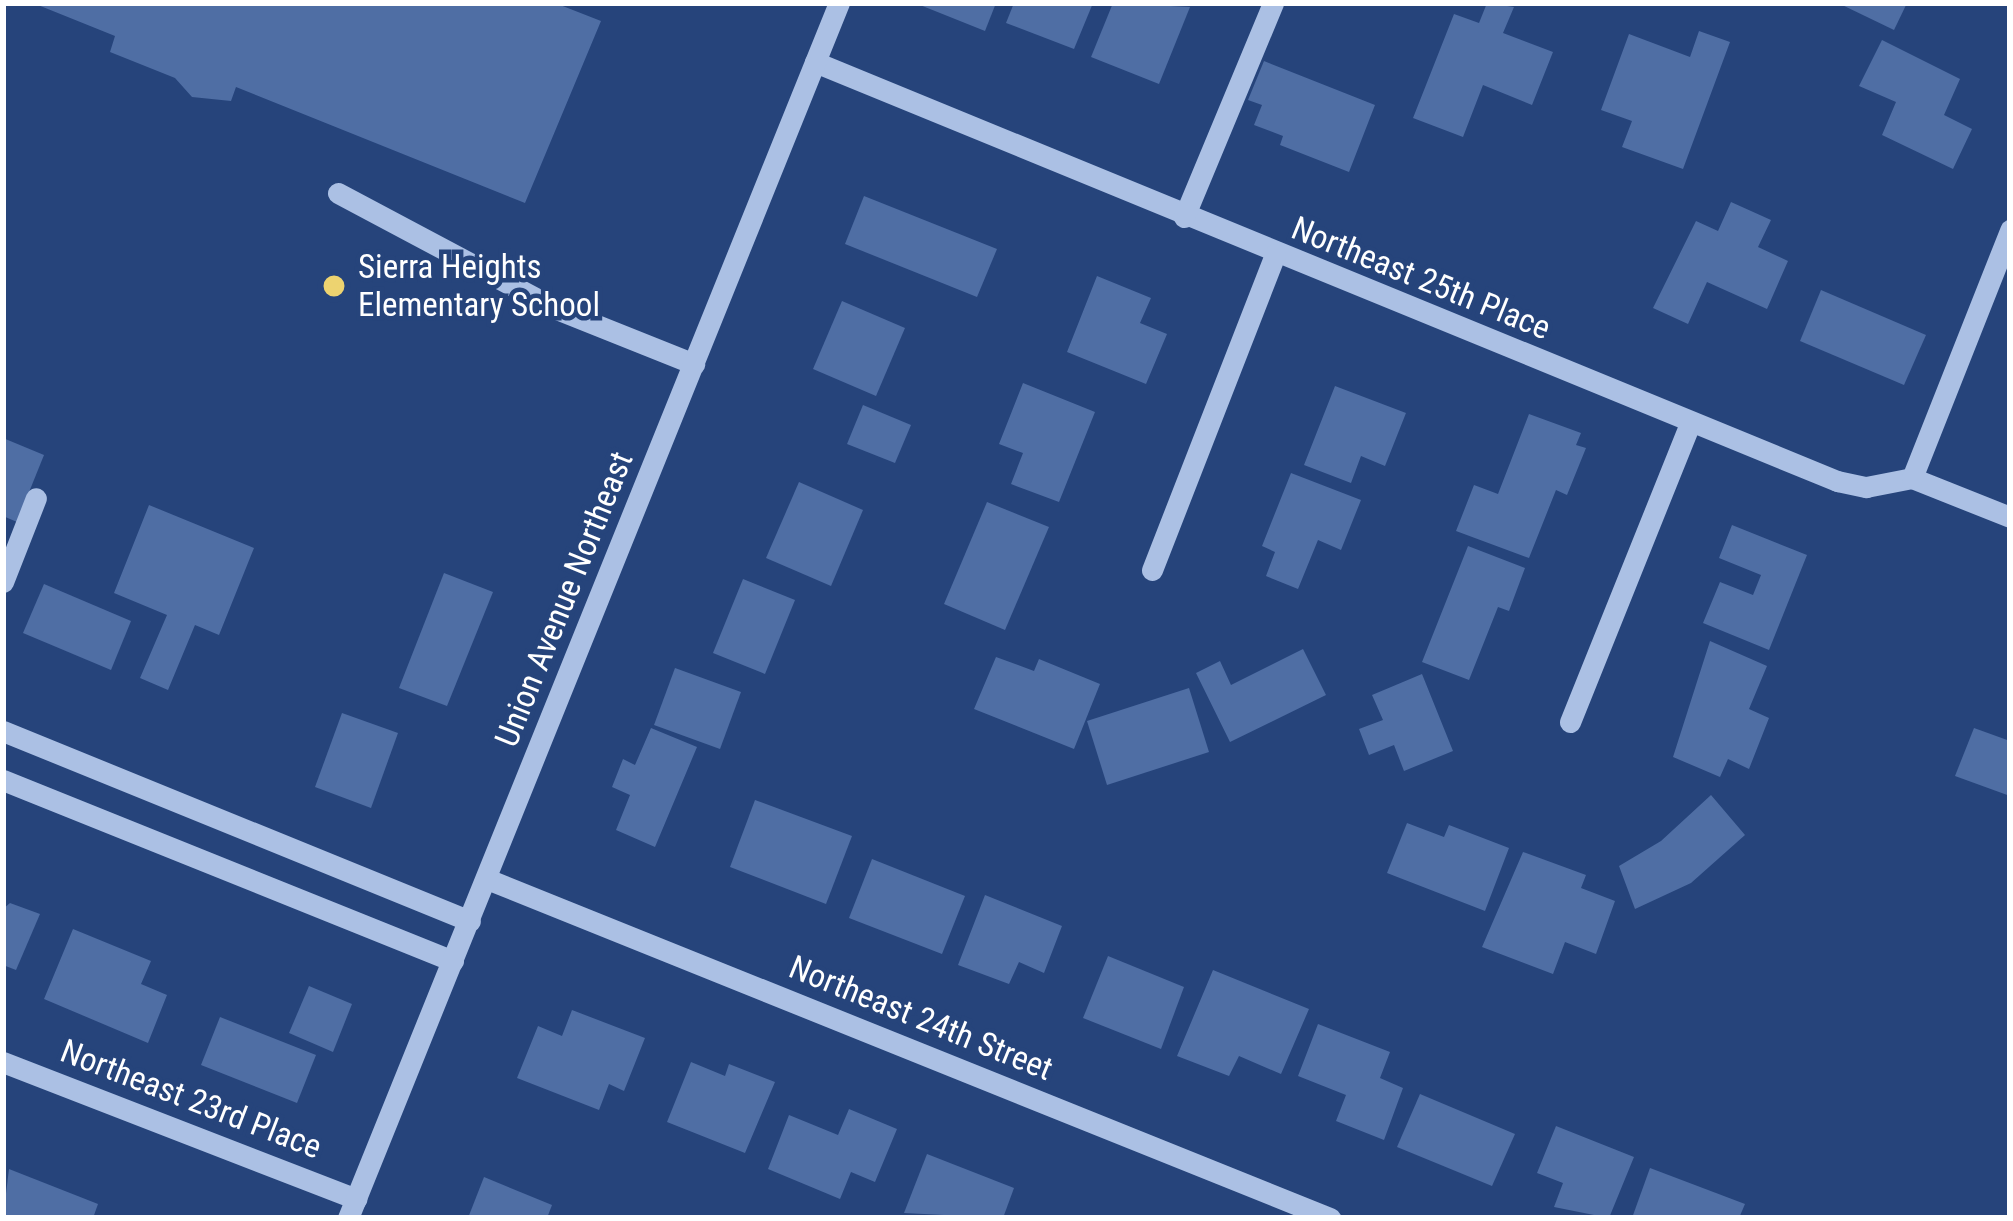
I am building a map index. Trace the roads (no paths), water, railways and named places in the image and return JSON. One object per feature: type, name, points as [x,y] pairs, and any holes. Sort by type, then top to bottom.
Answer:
[{"type":"street","name":"Union Avenue Northeast","points":[[352,1208],[839,3]]},
{"type":"street","points":[[1184,217],[1273,3]]},
{"type":"street","name":"Northeast 25th Place","points":[[814,62],[1838,481],[1866,487],[1912,478],[2010,517]]},
{"type":"street","points":[[338,193],[554,308],[694,364]]},
{"type":"street","points":[[1912,478],[2010,230]]},
{"type":"street","points":[[1152,570],[1275,254]]},
{"type":"street","points":[[1570,722],[1690,423]]},
{"type":"street","points":[[3,582],[36,498]]},
{"type":"street","points":[[3,731],[470,921]]},
{"type":"street","points":[[3,780],[453,961]]},
{"type":"street","name":"Northeast 24th Street","points":[[487,879],[1330,1218]]},
{"type":"street","name":"Northeast 23rd Place","points":[[3,1062],[352,1208]]},
{"type":"place","name":"Sierra Heights Elementary School","points":[[334,286]]}]
